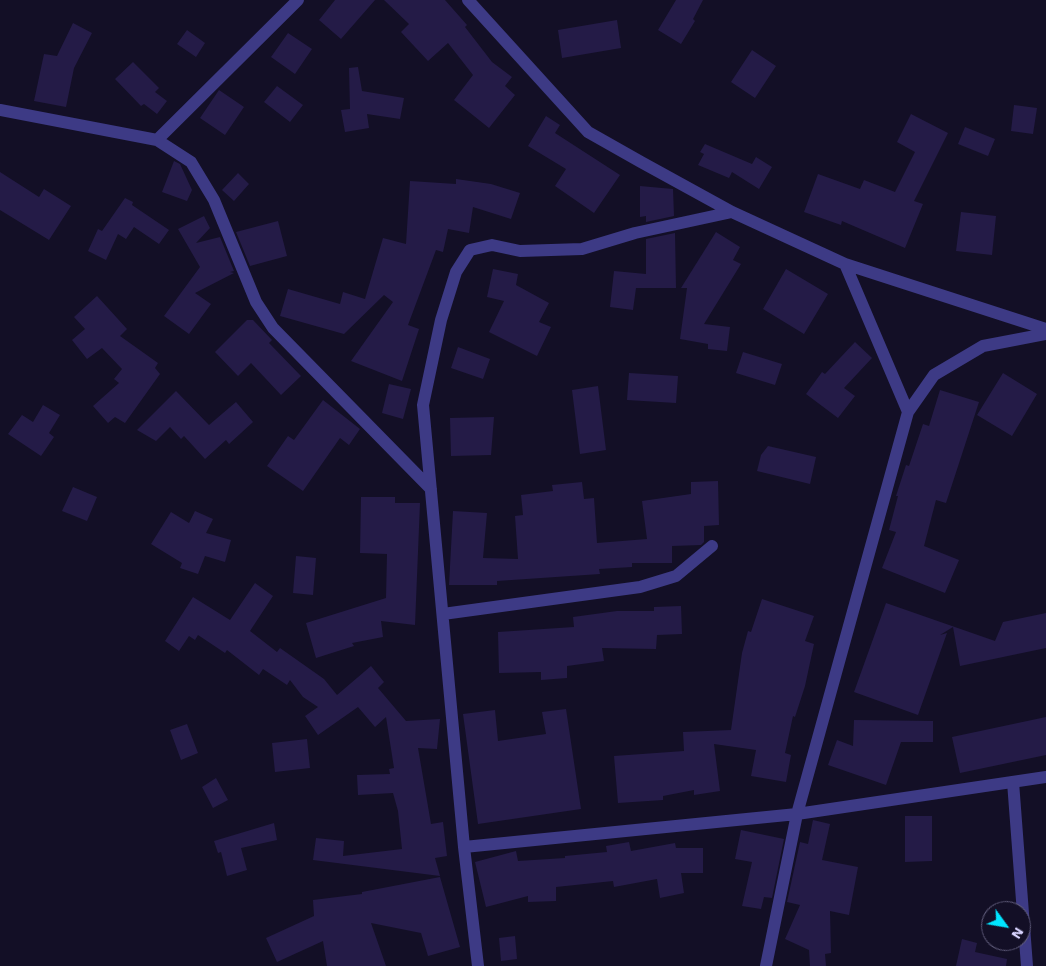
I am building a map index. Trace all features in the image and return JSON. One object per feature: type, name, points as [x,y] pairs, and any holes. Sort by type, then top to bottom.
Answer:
[{"type":"street","points":[[158,140],[298,0]]},
{"type":"street","points":[[468,2],[588,132],[732,212],[844,264],[1046,329]]},
{"type":"street","points":[[0,110],[158,140],[191,162],[214,200],[256,302],[272,328],[431,490]]},
{"type":"street","points":[[478,966],[464,847],[423,405],[441,320],[456,272],[470,250],[492,245],[520,250],[582,249],[635,233],[732,212]]},
{"type":"street","points":[[844,264],[908,412]]},
{"type":"street","points":[[766,966],[797,814],[908,412],[934,375],[983,346],[1046,334]]},
{"type":"street","points":[[443,614],[640,587],[676,576],[712,546]]},
{"type":"street","points":[[464,847],[797,814],[1046,777]]},
{"type":"street","points":[[1013,782],[1027,966]]},
{"type":"building","points":[[335,0],[375,0],[341,39],[319,20]]},
{"type":"building","points":[[384,0],[445,0],[467,25],[465,27],[492,62],[512,77],[505,86],[515,95],[489,128],[454,100],[473,75],[448,43],[428,61],[401,32],[409,24]]},
{"type":"building","points":[[676,0],[703,0],[693,19],[695,21],[681,44],[658,30]]},
{"type":"building","points":[[617,20],[621,48],[562,58],[558,30]]},
{"type":"building","points":[[73,23],[92,33],[74,68],[66,107],[34,101],[44,54],[57,56]]},
{"type":"building","points":[[187,30],[205,43],[196,57],[177,44]]},
{"type":"building","points":[[288,33],[312,49],[295,74],[271,57]]},
{"type":"building","points":[[752,50],[776,66],[755,98],[731,82]]},
{"type":"building","points":[[133,62],[159,88],[155,92],[167,101],[157,114],[144,104],[141,106],[115,79]]},
{"type":"building","points":[[358,67],[362,91],[404,98],[400,119],[367,114],[369,128],[345,132],[341,110],[350,109],[349,68]]},
{"type":"building","points":[[277,86],[303,105],[290,122],[264,102]]},
{"type":"building","points":[[219,90],[244,107],[225,135],[200,118]]},
{"type":"building","points":[[1014,105],[1037,108],[1033,134],[1011,131]]},
{"type":"building","points":[[911,114],[948,133],[914,201],[923,204],[905,248],[842,221],[841,225],[804,212],[818,174],[860,189],[864,180],[895,192],[915,152],[897,142]]},
{"type":"building","points":[[546,116],[560,125],[555,133],[620,175],[594,213],[555,186],[566,169],[528,146]]},
{"type":"building","points":[[965,127],[995,139],[988,156],[958,144]]},
{"type":"building","points":[[705,144],[752,164],[756,157],[772,167],[759,189],[732,172],[729,178],[698,165],[704,154],[700,152]]},
{"type":"building","points":[[174,161],[180,164],[192,190],[187,201],[162,192]]},
{"type":"building","points":[[0,172],[39,197],[44,189],[71,206],[49,240],[0,210]]},
{"type":"building","points":[[238,173],[249,184],[234,201],[222,190]]},
{"type":"building","points":[[456,179],[491,184],[520,193],[511,219],[473,207],[469,233],[448,229],[443,252],[436,250],[408,325],[419,329],[402,381],[351,361],[393,302],[384,295],[344,334],[280,316],[288,289],[340,304],[343,292],[365,299],[383,238],[406,244],[410,181],[456,184]]},
{"type":"building","points":[[640,186],[673,189],[674,216],[646,222],[646,216],[640,217]]},
{"type":"building","points":[[125,198],[133,202],[132,205],[169,230],[159,244],[134,227],[126,239],[118,234],[106,260],[88,251],[98,229],[102,231]]},
{"type":"building","points":[[961,212],[996,216],[992,255],[956,251]]},
{"type":"building","points":[[204,216],[210,228],[196,243],[220,237],[234,271],[230,272],[234,273],[195,293],[211,304],[189,334],[164,316],[200,267],[178,229]]},
{"type":"building","points":[[278,221],[287,256],[250,266],[236,232]]},
{"type":"building","points":[[716,232],[740,247],[733,260],[741,264],[704,324],[730,327],[727,351],[708,349],[708,344],[680,339],[687,288],[681,288]]},
{"type":"building","points":[[675,233],[676,288],[636,288],[633,310],[610,307],[614,271],[646,274],[646,239]]},
{"type":"building","points":[[493,269],[518,274],[516,285],[549,303],[539,322],[551,327],[537,356],[489,332],[504,301],[487,297]]},
{"type":"building","points":[[786,269],[828,294],[804,334],[763,309]]},
{"type":"building","points":[[97,296],[127,329],[120,336],[158,363],[155,368],[160,374],[125,423],[115,417],[108,423],[93,406],[119,383],[114,379],[122,369],[102,348],[87,359],[72,340],[85,329],[74,317]]},
{"type":"building","points":[[247,320],[253,320],[272,340],[269,343],[301,376],[281,395],[251,363],[238,376],[215,352]]},
{"type":"building","points":[[855,342],[872,358],[844,388],[855,396],[838,418],[806,394],[822,372],[825,374]]},
{"type":"building","points":[[458,347],[490,359],[483,379],[451,368]]},
{"type":"building","points":[[743,352],[782,364],[775,385],[736,373]]},
{"type":"building","points":[[629,373],[678,376],[676,403],[627,400]]},
{"type":"building","points":[[1003,373],[1037,394],[1012,436],[977,415]]},
{"type":"building","points":[[389,384],[411,389],[403,419],[382,413]]},
{"type":"building","points":[[598,386],[606,450],[580,454],[572,390]]},
{"type":"building","points":[[940,390],[979,402],[946,503],[936,500],[924,546],[959,560],[945,593],[882,568],[896,532],[889,530],[898,496],[896,496],[906,465],[909,466],[923,424],[929,426]]},
{"type":"building","points":[[176,391],[209,425],[236,402],[253,422],[229,444],[226,440],[205,459],[184,436],[181,439],[170,427],[156,441],[137,430]]},
{"type":"building","points":[[323,400],[360,429],[349,445],[340,438],[303,491],[267,466],[288,436],[294,440]]},
{"type":"building","points":[[43,405],[60,415],[49,433],[54,437],[41,456],[8,434],[22,415],[33,422]]},
{"type":"building","points":[[494,417],[491,455],[451,456],[450,418]]},
{"type":"building","points":[[768,446],[816,457],[810,484],[757,471],[761,455]]},
{"type":"building","points":[[718,481],[719,525],[704,526],[704,542],[701,545],[672,546],[672,563],[632,563],[632,567],[599,569],[600,574],[497,581],[497,585],[449,585],[453,511],[487,513],[483,558],[518,559],[515,516],[523,515],[521,495],[553,491],[552,485],[582,482],[584,499],[594,498],[597,543],[647,539],[642,501],[691,494],[691,482]]},
{"type":"building","points":[[73,487],[97,497],[87,521],[62,511]]},
{"type":"building","points":[[361,497],[395,497],[395,503],[420,503],[415,625],[381,621],[383,637],[352,643],[354,646],[316,658],[306,623],[386,598],[387,554],[360,553]]},
{"type":"building","points":[[195,511],[213,519],[206,533],[231,540],[225,562],[205,556],[198,574],[180,568],[182,563],[151,544],[171,512],[189,523]]},
{"type":"building","points":[[296,556],[316,558],[313,595],[293,593]]},
{"type":"building","points":[[255,583],[273,596],[250,631],[277,652],[280,648],[324,679],[337,695],[371,666],[384,682],[378,688],[406,721],[440,719],[437,749],[418,748],[431,824],[443,822],[447,856],[435,858],[440,876],[313,860],[316,838],[344,841],[343,856],[402,849],[398,811],[393,793],[358,795],[357,775],[390,774],[389,769],[394,768],[386,717],[375,727],[358,707],[318,735],[305,716],[318,707],[303,697],[290,680],[287,685],[263,669],[259,675],[227,650],[225,653],[198,635],[195,640],[189,636],[179,651],[165,641],[193,597],[230,620]]},
{"type":"building","points":[[762,599],[814,616],[805,641],[814,644],[805,686],[795,717],[793,716],[785,753],[791,755],[786,782],[751,776],[756,750],[714,744],[720,791],[694,795],[694,790],[663,796],[663,800],[618,803],[614,756],[684,751],[683,732],[731,730],[742,653],[748,631],[751,632]]},
{"type":"building","points":[[886,603],[995,641],[1003,622],[1046,613],[1046,648],[960,666],[953,627],[940,635],[947,633],[918,715],[854,692]]},
{"type":"building","points":[[681,606],[682,634],[657,635],[656,649],[602,648],[604,661],[567,666],[567,678],[541,680],[541,672],[499,673],[498,632],[574,627],[573,617],[617,611],[654,611],[654,607]]},
{"type":"building","points":[[566,709],[581,809],[478,824],[463,714],[495,710],[498,741],[546,734],[542,712]]},
{"type":"building","points":[[1046,717],[1046,755],[960,773],[952,737]]},
{"type":"building","points":[[854,720],[933,721],[933,742],[901,742],[886,785],[828,765],[837,740],[853,746]]},
{"type":"building","points":[[187,724],[198,753],[181,760],[170,730]]},
{"type":"building","points":[[307,739],[310,768],[275,772],[272,743]]},
{"type":"building","points":[[216,778],[228,800],[213,808],[202,787]]},
{"type":"building","points":[[905,816],[932,816],[932,861],[905,862]]},
{"type":"building","points":[[813,820],[830,824],[822,860],[858,867],[849,915],[830,911],[831,953],[825,954],[826,966],[810,966],[809,950],[785,939],[800,905],[787,902],[800,842],[808,844]]},
{"type":"building","points":[[274,823],[277,840],[241,848],[247,870],[227,876],[221,852],[218,853],[214,841]]},
{"type":"building","points":[[741,830],[784,839],[772,898],[764,897],[761,909],[742,906],[752,862],[735,859]]},
{"type":"building","points":[[629,842],[631,851],[675,843],[676,848],[703,848],[703,873],[681,873],[684,893],[660,898],[657,879],[614,887],[613,881],[556,887],[556,901],[528,902],[528,896],[486,907],[475,862],[516,851],[518,861],[565,858],[565,856],[607,852],[606,846]]},
{"type":"building","points":[[440,877],[460,947],[428,956],[421,933],[371,923],[386,966],[327,966],[323,941],[277,962],[266,938],[314,916],[313,900],[362,894],[362,892]]},
{"type":"building","points":[[515,936],[517,959],[501,961],[499,938]]},
{"type":"building","points":[[962,939],[977,943],[975,952],[1007,959],[1006,966],[956,966]]}]
